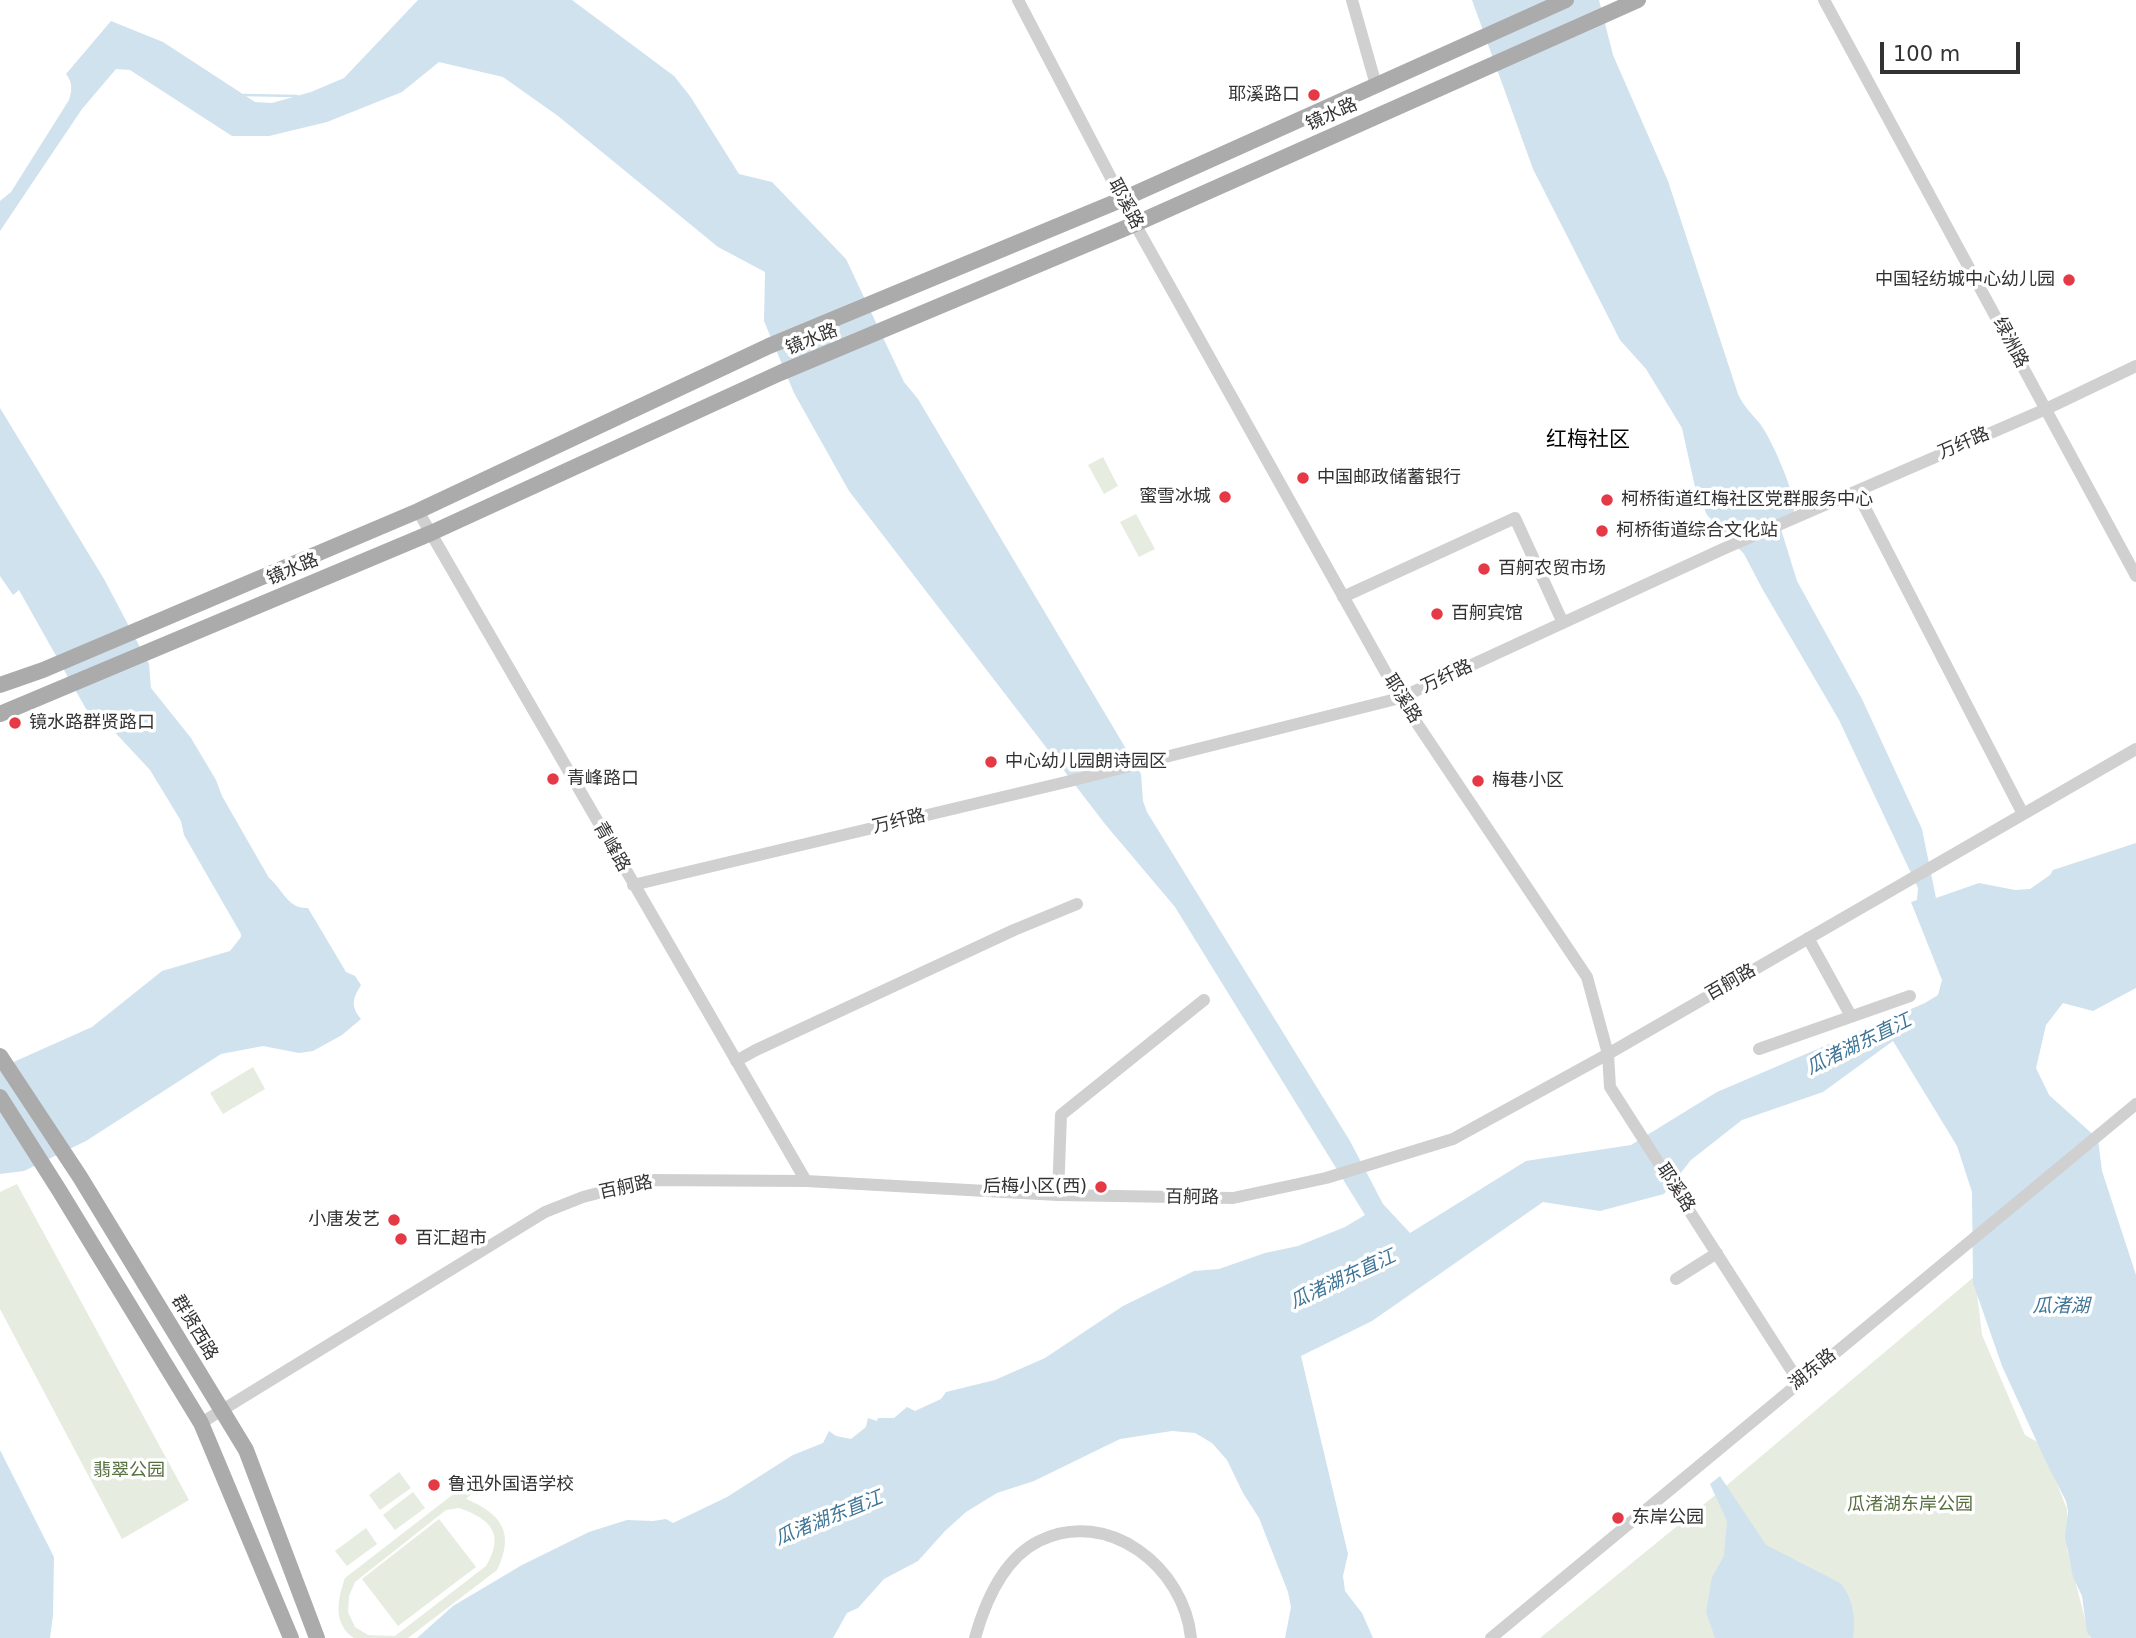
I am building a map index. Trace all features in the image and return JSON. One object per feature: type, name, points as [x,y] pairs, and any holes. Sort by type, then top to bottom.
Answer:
[{"type":"main road","name":"镜水路","points":[[0,685],[43,670],[418,511],[769,346],[1123,199],[1566,0]]},
{"type":"main road","name":"镜水路","points":[[0,714],[431,533],[780,373],[1135,224],[1638,0]]},
{"type":"main road","name":"群贤西路","points":[[0,1056],[80,1177],[246,1450],[317,1638]]},
{"type":"main road","points":[[0,1097],[201,1423],[291,1638]]},
{"type":"street","name":"耶溪路","points":[[1018,0],[1135,224],[1399,698],[1587,977],[1608,1054],[1610,1087],[1799,1381]]},
{"type":"street","points":[[1352,0],[1376,85]]},
{"type":"street","name":"绿洲路","points":[[1824,0],[2136,576]]},
{"type":"street","name":"万纤路","points":[[633,885],[1146,763],[1399,698],[1723,549],[2046,409],[2136,366]]},
{"type":"street","points":[[1863,504],[2023,814]]},
{"type":"street","name":"青峰路","points":[[418,511],[806,1181]]},
{"type":"street","points":[[1343,597],[1515,518],[1563,623]]},
{"type":"street","name":"百舸路","points":[[201,1423],[545,1212],[583,1197],[647,1180],[806,1181],[1058,1195],[1233,1198],[1326,1178],[1453,1139],[1608,1054],[2136,749]]},
{"type":"street","points":[[736,1061],[1014,930],[1077,904]]},
{"type":"street","points":[[1808,938],[1851,1016]]},
{"type":"street","points":[[1759,1049],[1910,996]]},
{"type":"street","points":[[1058,1195],[1060,1115],[1204,1000]]},
{"type":"street","name":"湖东路","points":[[1491,1638],[2136,1104]]},
{"type":"street","points":[[1676,1279],[1717,1253]]},
{"type":"street","points":[[975,1638],[993,1589],[1014,1560],[1037,1542],[1063,1533],[1085,1531],[1124,1542],[1149,1557],[1165,1572],[1180,1600],[1191,1638]]},
{"type":"green space","points":[[1103,457],[1118,486],[1104,494],[1088,465]]},
{"type":"green space","points":[[1136,514],[1155,549],[1139,557],[1120,522]]},
{"type":"green space","points":[[253,1067],[265,1089],[223,1114],[210,1093]]},
{"type":"green space","name":"翡翠公园","points":[[17,1184],[189,1500],[122,1539],[0,1309],[0,1192]]},
{"type":"green space","name":"瓜渚湖东岸公园","points":[[1975,1276],[1982,1335],[2025,1435],[2041,1444],[2067,1509],[2067,1550],[2090,1638],[1540,1638],[1714,1496]]},
{"type":"green space","points":[[399,1472],[411,1488],[380,1510],[369,1495]]},
{"type":"green space","points":[[469,1482],[476,1490],[466,1499],[489,1511],[502,1526],[505,1535],[505,1545],[497,1570],[408,1638],[354,1638],[347,1632],[342,1626],[339,1610],[345,1578]],"holes":[[[459,1508],[470,1512],[492,1529],[494,1545],[486,1566],[395,1636],[368,1635],[355,1627],[348,1612],[349,1596],[355,1582],[446,1510]]]},
{"type":"green space","points":[[413,1492],[425,1508],[395,1530],[383,1515]]},
{"type":"green space","points":[[439,1519],[476,1567],[398,1626],[362,1579]]},
{"type":"green space","points":[[366,1528],[377,1544],[347,1566],[335,1551]]},
{"type":"water","points":[[418,0],[572,0],[674,76],[690,96],[739,174],[772,182],[846,259],[904,382],[918,399],[1141,774],[1143,801],[1147,812],[1350,1141],[1383,1204],[1410,1233],[1526,1161],[1631,1145],[1717,1092],[1925,1003],[1938,995],[1942,980],[1911,902],[1917,900],[1918,888],[1839,720],[1744,554],[1707,515],[1695,487],[1682,428],[1646,369],[1620,340],[1533,169],[1472,0],[1599,0],[1613,55],[1668,181],[1738,394],[1766,433],[1787,480],[1794,512],[1780,526],[1797,581],[1862,699],[1922,829],[1936,898],[1979,883],[2015,890],[2030,889],[2053,870],[2136,843],[2136,988],[2093,1011],[2063,1003],[2046,1025],[2036,1068],[2049,1095],[2098,1139],[2102,1171],[2136,1275],[2136,1638],[2091,1638],[2087,1632],[2082,1596],[2073,1577],[2065,1537],[2068,1511],[2066,1501],[2002,1366],[1973,1283],[1972,1192],[1957,1146],[1893,1041],[1823,1092],[1742,1120],[1691,1160],[1664,1194],[1600,1211],[1543,1202],[1372,1321],[1301,1356],[1348,1554],[1343,1576],[1345,1591],[1362,1613],[1373,1638],[1285,1638],[1291,1607],[1288,1592],[1259,1518],[1227,1460],[1212,1443],[1195,1433],[1172,1431],[1120,1439],[1034,1481],[997,1493],[966,1512],[918,1561],[884,1579],[858,1608],[847,1613],[833,1638],[417,1638],[453,1606],[522,1565],[589,1532],[627,1520],[666,1519],[673,1523],[727,1497],[793,1455],[823,1443],[829,1431],[836,1436],[851,1439],[866,1427],[868,1418],[877,1421],[878,1418],[894,1418],[907,1407],[915,1411],[941,1399],[946,1392],[995,1380],[1045,1358],[1123,1306],[1194,1271],[1219,1269],[1265,1253],[1298,1246],[1345,1227],[1365,1215],[1175,907],[1105,824],[849,491],[794,393],[764,321],[765,272],[718,247],[558,116],[503,77],[439,62],[402,92],[327,122],[269,136],[232,136],[130,70],[116,69],[82,109],[0,231],[0,201],[11,192],[69,100],[71,87],[66,74],[111,21],[163,42],[255,102],[272,103],[311,92],[344,78]]},
{"type":"water","points":[[0,408],[104,579],[149,664],[151,688],[191,738],[269,878],[290,902],[308,908],[346,972],[355,976],[361,985],[354,1002],[355,1010],[361,1019],[342,1035],[313,1051],[299,1053],[263,1046],[221,1054],[86,1141],[24,1171],[0,1174],[0,1068],[92,1027],[162,971],[230,951],[241,934],[184,835],[181,821],[150,770],[110,727],[86,709],[19,590],[13,595],[0,576]]},
{"type":"water","points":[[0,1450],[54,1557],[50,1638],[0,1638]]},
{"type":"water","points":[[1720,1476],[1766,1545],[1840,1583],[1853,1609],[1853,1638],[1715,1638],[1706,1612],[1712,1577],[1724,1556],[1727,1521],[1710,1484]]},
{"type":"waterway","points":[[244,95],[297,96]]},
{"type":"place","name":"耶溪路口","points":[[1314,95]]},
{"type":"place","name":"中国轻纺城中心幼儿园","points":[[2069,280]]},
{"type":"place","name":"中国邮政储蓄银行","points":[[1303,478]]},
{"type":"place","name":"蜜雪冰城","points":[[1225,497]]},
{"type":"place","name":"柯桥街道红梅社区党群服务中心","points":[[1607,500]]},
{"type":"place","name":"柯桥街道综合文化站","points":[[1602,531]]},
{"type":"place","name":"百舸农贸市场","points":[[1484,569]]},
{"type":"place","name":"百舸宾馆","points":[[1437,614]]},
{"type":"place","name":"镜水路群贤路口","points":[[15,723]]},
{"type":"place","name":"中心幼儿园朗诗园区","points":[[991,762]]},
{"type":"place","name":"青峰路口","points":[[553,779]]},
{"type":"place","name":"梅巷小区","points":[[1478,781]]},
{"type":"place","name":"后梅小区(西)","points":[[1101,1187]]},
{"type":"place","name":"小唐发艺","points":[[394,1220]]},
{"type":"place","name":"百汇超市","points":[[401,1239]]},
{"type":"place","name":"鲁迅外国语学校","points":[[434,1485]]},
{"type":"place","name":"东岸公园","points":[[1618,1518]]},
{"type":"district","name":"红梅社区","points":[[1588,441]]},
{"type":"water label","name":"瓜渚湖东直江","points":[[1859,1045]]},
{"type":"water label","name":"瓜渚湖东直江","points":[[1343,1280]]},
{"type":"water label","name":"瓜渚湖","points":[[2061,1307]]},
{"type":"water label","name":"瓜渚湖东直江","points":[[829,1519]]}]
